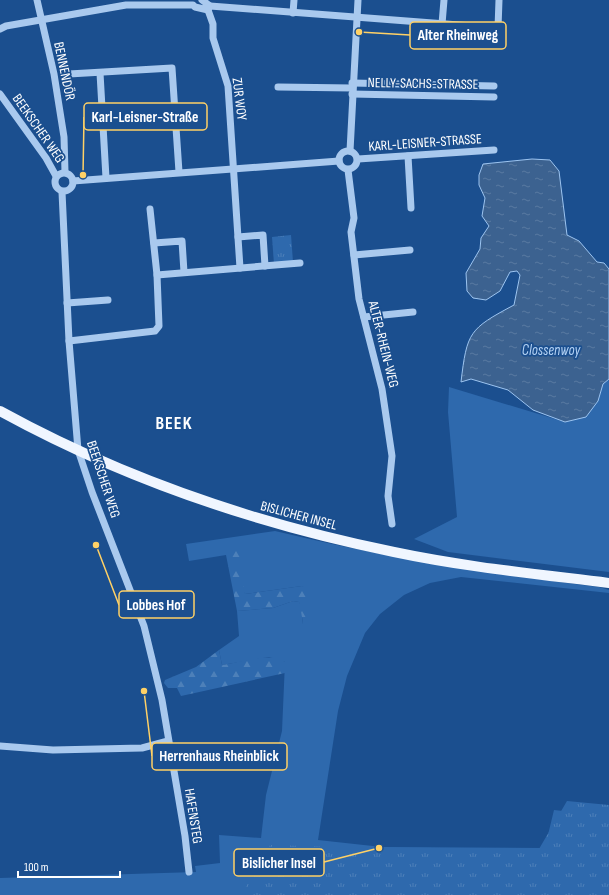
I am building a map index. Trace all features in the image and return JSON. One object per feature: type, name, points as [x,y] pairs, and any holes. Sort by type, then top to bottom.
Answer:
[{"type":"main road","name":"BISLICHER INSEL","points":[[0,411],[78,450],[167,487],[278,524],[337,540],[395,552],[465,564],[609,583]]},
{"type":"street","name":"BENNENDÖR","points":[[37,0],[40,19],[54,74],[64,137],[65,172]]},
{"type":"street","points":[[202,0],[209,8]]},
{"type":"street","points":[[293,13],[294,0]]},
{"type":"street","points":[[350,151],[352,88],[358,0]]},
{"type":"street","points":[[442,24],[444,0]]},
{"type":"street","points":[[0,29],[6,26],[40,19],[126,6],[193,2],[209,8],[498,28],[499,0]]},
{"type":"street","name":"ZUR WOY","points":[[209,8],[213,24],[213,38],[228,86],[240,268]]},
{"type":"street","points":[[69,74],[172,68],[179,172]]},
{"type":"street","points":[[100,73],[106,178]]},
{"type":"street","name":"NELLY-SACHS-STRASSE","points":[[352,88],[494,86]]},
{"type":"street","points":[[278,87],[352,88]]},
{"type":"street","name":"NELLY-SACHS-STRASSE","points":[[352,88],[494,97]]},
{"type":"street","name":"BEEKSCHER WEG","points":[[0,94],[46,158],[56,176]]},
{"type":"street","name":"KARL-LEISNER-STRASSE","points":[[358,159],[494,150]]},
{"type":"street","points":[[350,151],[355,154],[358,159],[356,165],[348,170],[341,166],[339,161],[342,153],[350,151]]},
{"type":"street","points":[[408,156],[411,208]]},
{"type":"street","points":[[73,181],[339,161]]},
{"type":"street","name":"ALTER-RHEIN-WEG","points":[[348,170],[354,218],[351,232],[359,299],[382,389],[392,456],[388,496],[392,524]]},
{"type":"street","points":[[65,172],[71,175],[73,181],[72,187],[68,191],[62,192],[54,185],[56,176],[65,172]]},
{"type":"street","name":"BEEKSCHER WEG","points":[[62,192],[69,341],[78,450],[92,492],[144,626],[162,700],[168,742]]},
{"type":"street","points":[[69,341],[155,331],[160,326],[157,275],[150,209]]},
{"type":"street","points":[[238,237],[263,235],[265,266]]},
{"type":"street","points":[[154,243],[182,241],[184,272]]},
{"type":"street","points":[[354,255],[410,250]]},
{"type":"street","points":[[157,275],[300,263]]},
{"type":"street","points":[[67,303],[108,300]]},
{"type":"street","points":[[364,316],[413,312]]},
{"type":"street","points":[[0,746],[53,750],[142,748],[168,742]]},
{"type":"street","name":"HAFENSTEG","points":[[168,742],[185,836],[189,872]]},
{"type":"green space","points":[[291,235],[293,262],[274,264],[272,237]]},
{"type":"green space","points":[[609,379],[609,572],[448,552],[414,539],[457,517],[448,412],[449,387],[565,422],[597,401],[603,384]]},
{"type":"green space","points":[[275,531],[396,557],[599,587],[609,590],[609,593],[461,577],[430,583],[404,595],[380,614],[365,633],[347,676],[338,711],[318,840],[382,847],[543,848],[546,843],[554,810],[609,816],[609,895],[0,895],[0,878],[196,872],[195,866],[220,863],[219,835],[261,838],[266,795],[282,731],[285,662],[269,657],[222,665],[219,650],[239,636],[237,611],[273,608],[293,601],[299,602],[301,606],[303,624],[305,588],[302,586],[245,594],[226,550],[226,555],[189,561],[186,544]]},
{"type":"green space","points":[[231,546],[239,549],[245,594],[302,586],[305,587],[309,625],[304,627],[299,602],[293,601],[273,608],[237,611],[226,555],[226,550]]},
{"type":"green space","points":[[219,650],[222,665],[255,659],[272,658],[285,662],[285,673],[181,696],[177,688],[168,688],[164,683],[165,680],[196,667]]},
{"type":"green space","points":[[567,801],[609,805],[609,895],[241,895],[270,845],[539,849]]},
{"type":"water","name":"Clossenwoy","points":[[532,159],[550,160],[559,171],[567,235],[579,241],[597,262],[604,263],[609,269],[609,379],[603,384],[598,401],[586,417],[565,422],[533,410],[508,390],[471,379],[461,382],[465,352],[473,334],[488,320],[514,305],[520,275],[517,271],[510,272],[500,291],[486,300],[473,298],[467,291],[466,273],[480,249],[481,238],[489,226],[482,216],[485,198],[479,185],[479,175],[483,164]]},
{"type":"place","name":"Alter Rheinweg","points":[[359,32]]},
{"type":"place","name":"Karl-Leisner-Straße","points":[[83,175]]},
{"type":"place","name":"Lobbes Hof","points":[[96,545]]},
{"type":"place","name":"Herrenhaus Rheinblick","points":[[144,691]]},
{"type":"place","name":"Bislicher Insel","points":[[379,848]]},
{"type":"district","name":"BEEK","points":[[174,423]]}]
